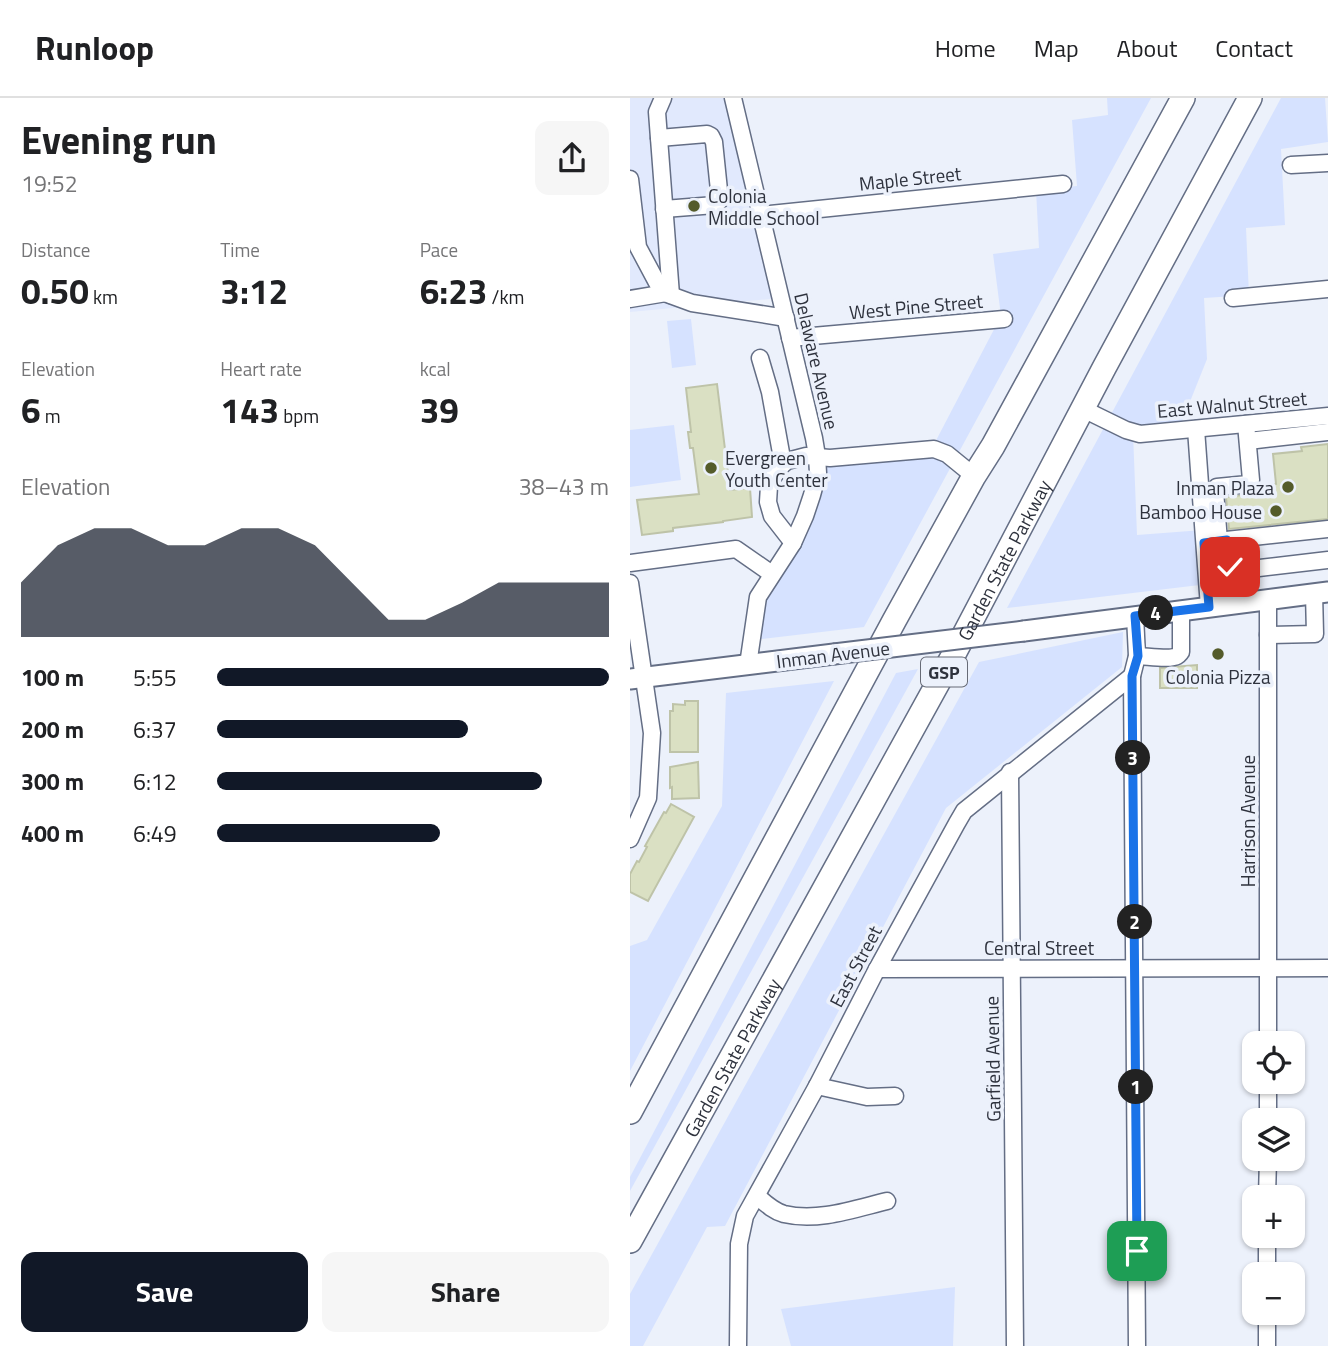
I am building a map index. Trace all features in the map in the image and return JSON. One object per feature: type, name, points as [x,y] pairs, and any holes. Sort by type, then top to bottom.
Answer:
[{"type":"highway","points":[[630,1112],[887,633],[993,446],[1183,98]]},
{"type":"highway","name":"Garden State Parkway","points":[[630,1241],[955,652],[1250,98]]},
{"type":"main road","name":"Inman Avenue","points":[[637,678],[1321,593]]},
{"type":"street","points":[[663,98],[657,112],[668,294]]},
{"type":"street","name":"Delaware Avenue","points":[[733,98],[786,318],[817,456],[818,473],[806,516],[793,543],[758,597],[748,665]]},
{"type":"street","points":[[659,138],[708,134],[711,136],[714,142],[720,200],[715,205],[664,209]]},
{"type":"street","points":[[1292,166],[1328,163]]},
{"type":"street","points":[[630,178],[634,251],[662,292],[692,303],[786,318]]},
{"type":"street","name":"Maple Street","points":[[761,215],[1063,184]]},
{"type":"street","points":[[1233,298],[1328,289]]},
{"type":"street","points":[[630,299],[668,294]]},
{"type":"street","name":"West Pine Street","points":[[790,338],[1004,319]]},
{"type":"street","points":[[760,358],[770,392],[783,464]]},
{"type":"street","name":"East Walnut Street","points":[[1083,409],[1140,434],[1196,429],[1247,432],[1271,430],[1328,416]]},
{"type":"street","points":[[1196,429],[1217,541],[1234,571],[1328,560]]},
{"type":"street","points":[[1271,430],[1328,432]]},
{"type":"street","points":[[1209,607],[1217,541],[1215,491],[1217,487],[1248,484],[1251,480],[1247,432]]},
{"type":"street","points":[[793,543],[772,516],[768,502],[771,480],[787,461],[806,456],[830,458],[934,449],[947,454],[974,476]]},
{"type":"street","points":[[1217,541],[1328,529]]},
{"type":"street","points":[[630,563],[736,549],[772,574]]},
{"type":"street","points":[[630,583],[637,678],[652,733],[648,798],[630,839]]},
{"type":"street","points":[[1268,635],[1315,634],[1321,593]]},
{"type":"street","name":"Harrison Avenue","points":[[1268,600],[1268,1031]]},
{"type":"street","points":[[1138,656],[1176,657],[1180,654],[1181,611]]},
{"type":"street","points":[[1135,616],[1138,656],[1132,676],[1138,1346]]},
{"type":"street","name":"East Street","points":[[738,1346],[739,1244],[745,1216],[964,810],[1132,676]]},
{"type":"street","name":"Garfield Avenue","points":[[1010,772],[1015,1346]]},
{"type":"street","name":"Central Street","points":[[877,968],[1328,968]]},
{"type":"street","points":[[817,1086],[867,1097],[895,1096]]},
{"type":"street","points":[[757,1196],[772,1209],[783,1214],[798,1215],[825,1215],[887,1201]]},
{"type":"street","points":[[1267,1325],[1267,1346]]},
{"type":"shaded area","name":"Colonia Middle School","points":[[630,98],[733,98],[781,298],[630,312]]},
{"type":"shaded area","points":[[1107,98],[1151,98],[864,627],[761,639],[765,602],[814,514],[824,488],[828,460],[930,452],[1001,316],[993,254],[1039,248],[1036,190],[1077,186],[1072,120],[1108,115]]},
{"type":"shaded area","points":[[1281,98],[1325,98],[1328,142],[1281,149],[1285,225],[1246,228],[1249,295],[1204,298],[1207,359],[1179,429],[1133,433],[1137,535],[1203,530],[1208,584],[1007,608]]},
{"type":"shaded area","points":[[691,319],[696,365],[672,368],[667,321]]},
{"type":"shaded area","points":[[674,425],[681,480],[630,487],[630,430]]},
{"type":"shaded area","points":[[1123,632],[1122,667],[946,808],[725,1226],[707,1227],[643,1346],[630,1346],[630,1294],[979,662]]},
{"type":"shaded area","points":[[918,669],[630,1191],[630,1177],[896,673]]},
{"type":"shaded area","points":[[834,681],[630,1071],[630,946],[647,940],[722,806],[726,693]]},
{"type":"shaded area","points":[[955,1287],[953,1346],[791,1346],[781,1309]]},
{"type":"building","name":"Evergreen Youth Center","points":[[717,384],[730,490],[750,488],[752,517],[642,535],[637,500],[699,494],[693,448],[690,448],[688,432],[691,432],[686,388]]},
{"type":"building","name":"Inman Plaza","points":[[1328,444],[1328,519],[1229,529],[1226,497],[1254,493],[1260,486],[1276,484],[1273,454],[1302,451],[1301,447]]},
{"type":"building","points":[[1197,665],[1197,688],[1160,688],[1160,668]]},
{"type":"building","points":[[685,701],[698,701],[698,752],[670,752],[670,711],[673,711],[673,704],[685,705]]},
{"type":"building","points":[[698,762],[699,798],[672,799],[670,767]]},
{"type":"building","points":[[671,804],[694,817],[648,901],[630,892],[630,874]]},
{"type":"place","name":"Colonia Middle School","points":[[694,206]]},
{"type":"place","name":"Evergreen Youth Center","points":[[711,468]]},
{"type":"place","name":"Inman Plaza","points":[[1288,487]]},
{"type":"place","name":"Bamboo House","points":[[1276,511]]},
{"type":"place","name":"Colonia Pizza","points":[[1218,654]]},
{"type":"route","points":[[1137,1251],[1132,676],[1138,656],[1135,616],[1209,607],[1204,543],[1227,540],[1230,567]]}]
